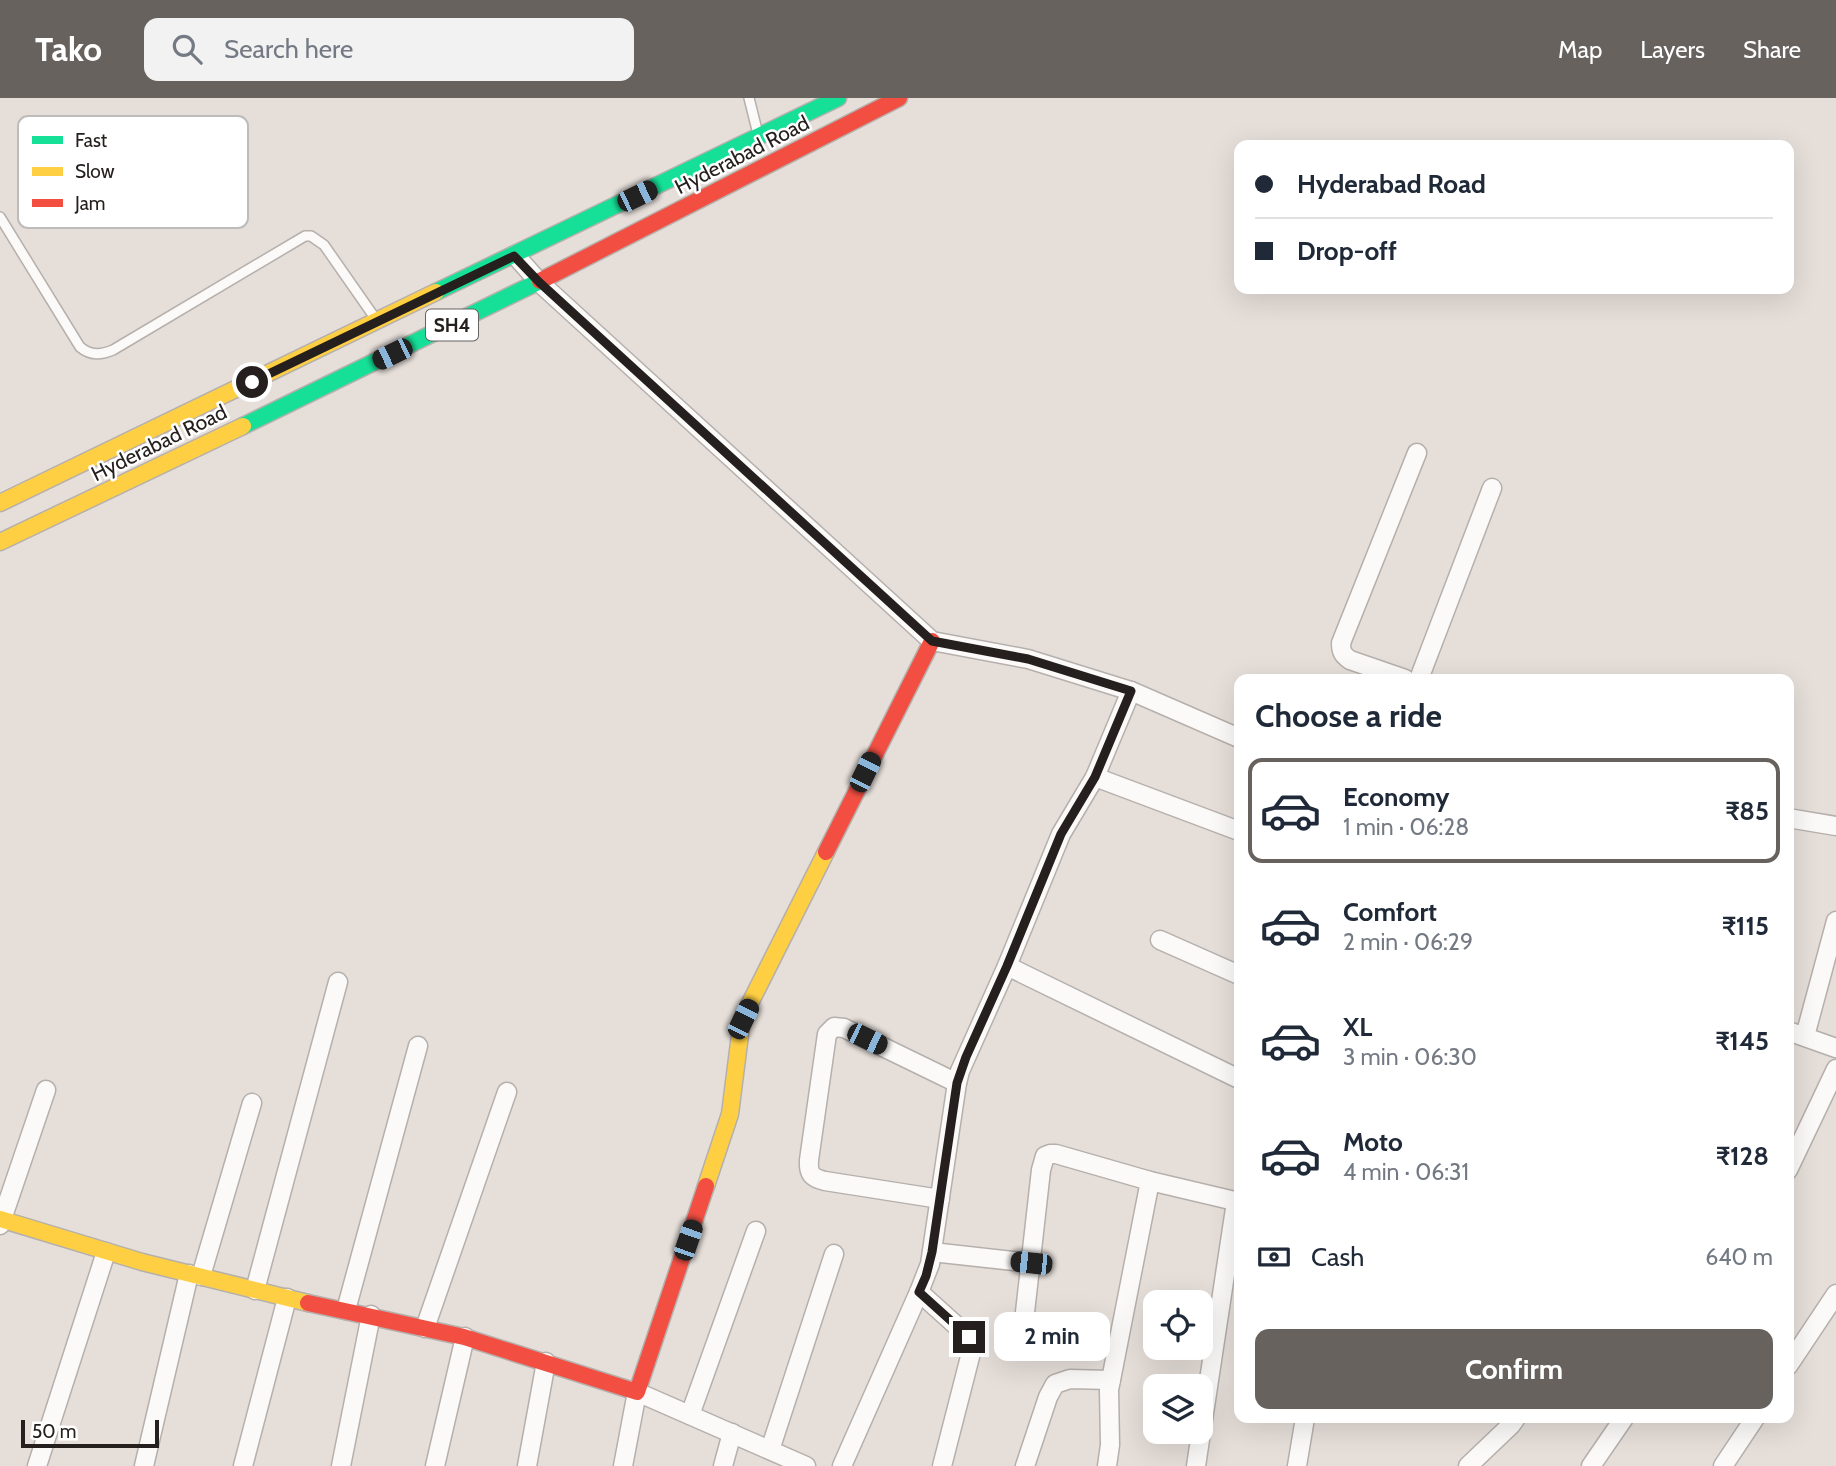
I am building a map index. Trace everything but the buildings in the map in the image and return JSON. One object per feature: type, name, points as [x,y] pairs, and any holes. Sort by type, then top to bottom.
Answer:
[{"type":"main road","name":"Hyderabad Road","points":[[0,503],[838,98]]},
{"type":"main road","name":"Hyderabad Road","points":[[0,542],[539,282],[899,98]]},
{"type":"main road","points":[[1,1221],[106,1252],[287,1298],[465,1337],[637,1392],[730,1114],[743,1019],[932,641]]},
{"type":"street","points":[[514,256],[539,282],[932,641],[1028,659],[1131,691],[1234,736]]},
{"type":"street","points":[[1391,674],[1350,660],[1341,651],[1341,643],[1417,453]]},
{"type":"street","points":[[1421,674],[1492,488]]},
{"type":"street","points":[[842,1466],[926,1276],[932,1252],[957,1083],[966,1057],[1061,834],[1095,777],[1131,691]]},
{"type":"street","points":[[1095,777],[1234,829]]},
{"type":"street","points":[[1794,819],[1836,827]]},
{"type":"street","points":[[1836,921],[1797,1033],[1836,1048]]},
{"type":"street","points":[[1160,940],[1234,973]]},
{"type":"street","points":[[1007,966],[1234,1077]]},
{"type":"street","points":[[255,1290],[338,982]]},
{"type":"street","points":[[940,1199],[825,1181],[810,1175],[809,1160],[827,1034],[834,1027],[844,1028],[957,1083]]},
{"type":"street","points":[[346,1310],[418,1046]]},
{"type":"street","points":[[1794,1157],[1836,1069]]},
{"type":"street","points":[[1,1221],[46,1090]]},
{"type":"street","points":[[425,1328],[507,1092]]},
{"type":"street","points":[[144,1466],[195,1275],[252,1103]]},
{"type":"street","points":[[1024,1321],[1041,1170],[1045,1156],[1056,1154],[1234,1201]]},
{"type":"street","points":[[1107,1466],[1110,1445],[1108,1396],[1150,1181]]},
{"type":"street","points":[[1196,1466],[1234,1227]]},
{"type":"street","points":[[690,1415],[756,1231]]},
{"type":"street","points":[[37,1466],[106,1252]]},
{"type":"street","points":[[932,1252],[1031,1263]]},
{"type":"street","points":[[769,1450],[834,1254]]},
{"type":"street","points":[[919,1292],[964,1331],[972,1343],[942,1466]]},
{"type":"street","points":[[1794,1357],[1836,1294]]},
{"type":"street","points":[[243,1466],[287,1298]]},
{"type":"street","points":[[341,1466],[371,1315]]},
{"type":"street","points":[[435,1466],[465,1337]]},
{"type":"street","points":[[527,1466],[546,1362]]},
{"type":"street","points":[[1025,1466],[1048,1397],[1055,1384],[1070,1379],[1111,1380]]},
{"type":"street","points":[[623,1466],[637,1392],[804,1466]]},
{"type":"street","points":[[1297,1466],[1304,1423]]},
{"type":"street","points":[[1468,1466],[1512,1423]]},
{"type":"street","points":[[1591,1466],[1621,1423]]},
{"type":"street","points":[[1723,1466],[1752,1423]]},
{"type":"street","points":[[723,1466],[732,1433]]},
{"type":"lane","points":[[749,98],[759,136]]},
{"type":"lane","points":[[0,217],[80,347],[86,352],[104,354],[113,350],[305,236],[311,236],[324,245],[377,321]]},
{"type":"traffic: fast","points":[[436,292],[838,98]]},
{"type":"traffic: fast","points":[[243,426],[540,281]]},
{"type":"traffic: slow","points":[[0,503],[436,292]]},
{"type":"traffic: slow","points":[[0,542],[243,426]]},
{"type":"traffic: slow","points":[[706,1186],[730,1114],[742,1019],[826,852]]},
{"type":"traffic: slow","points":[[0,1219],[142,1262],[308,1303]]},
{"type":"traffic: jam","points":[[540,281],[899,98]]},
{"type":"traffic: jam","points":[[826,852],[932,641]]},
{"type":"traffic: jam","points":[[308,1303],[464,1337],[637,1392],[706,1186]]},
{"type":"route","points":[[252,382],[514,256],[539,282],[932,641],[1028,659],[1131,691],[1095,777],[1061,834],[960,1071],[930,1264],[919,1292],[969,1337]]}]
